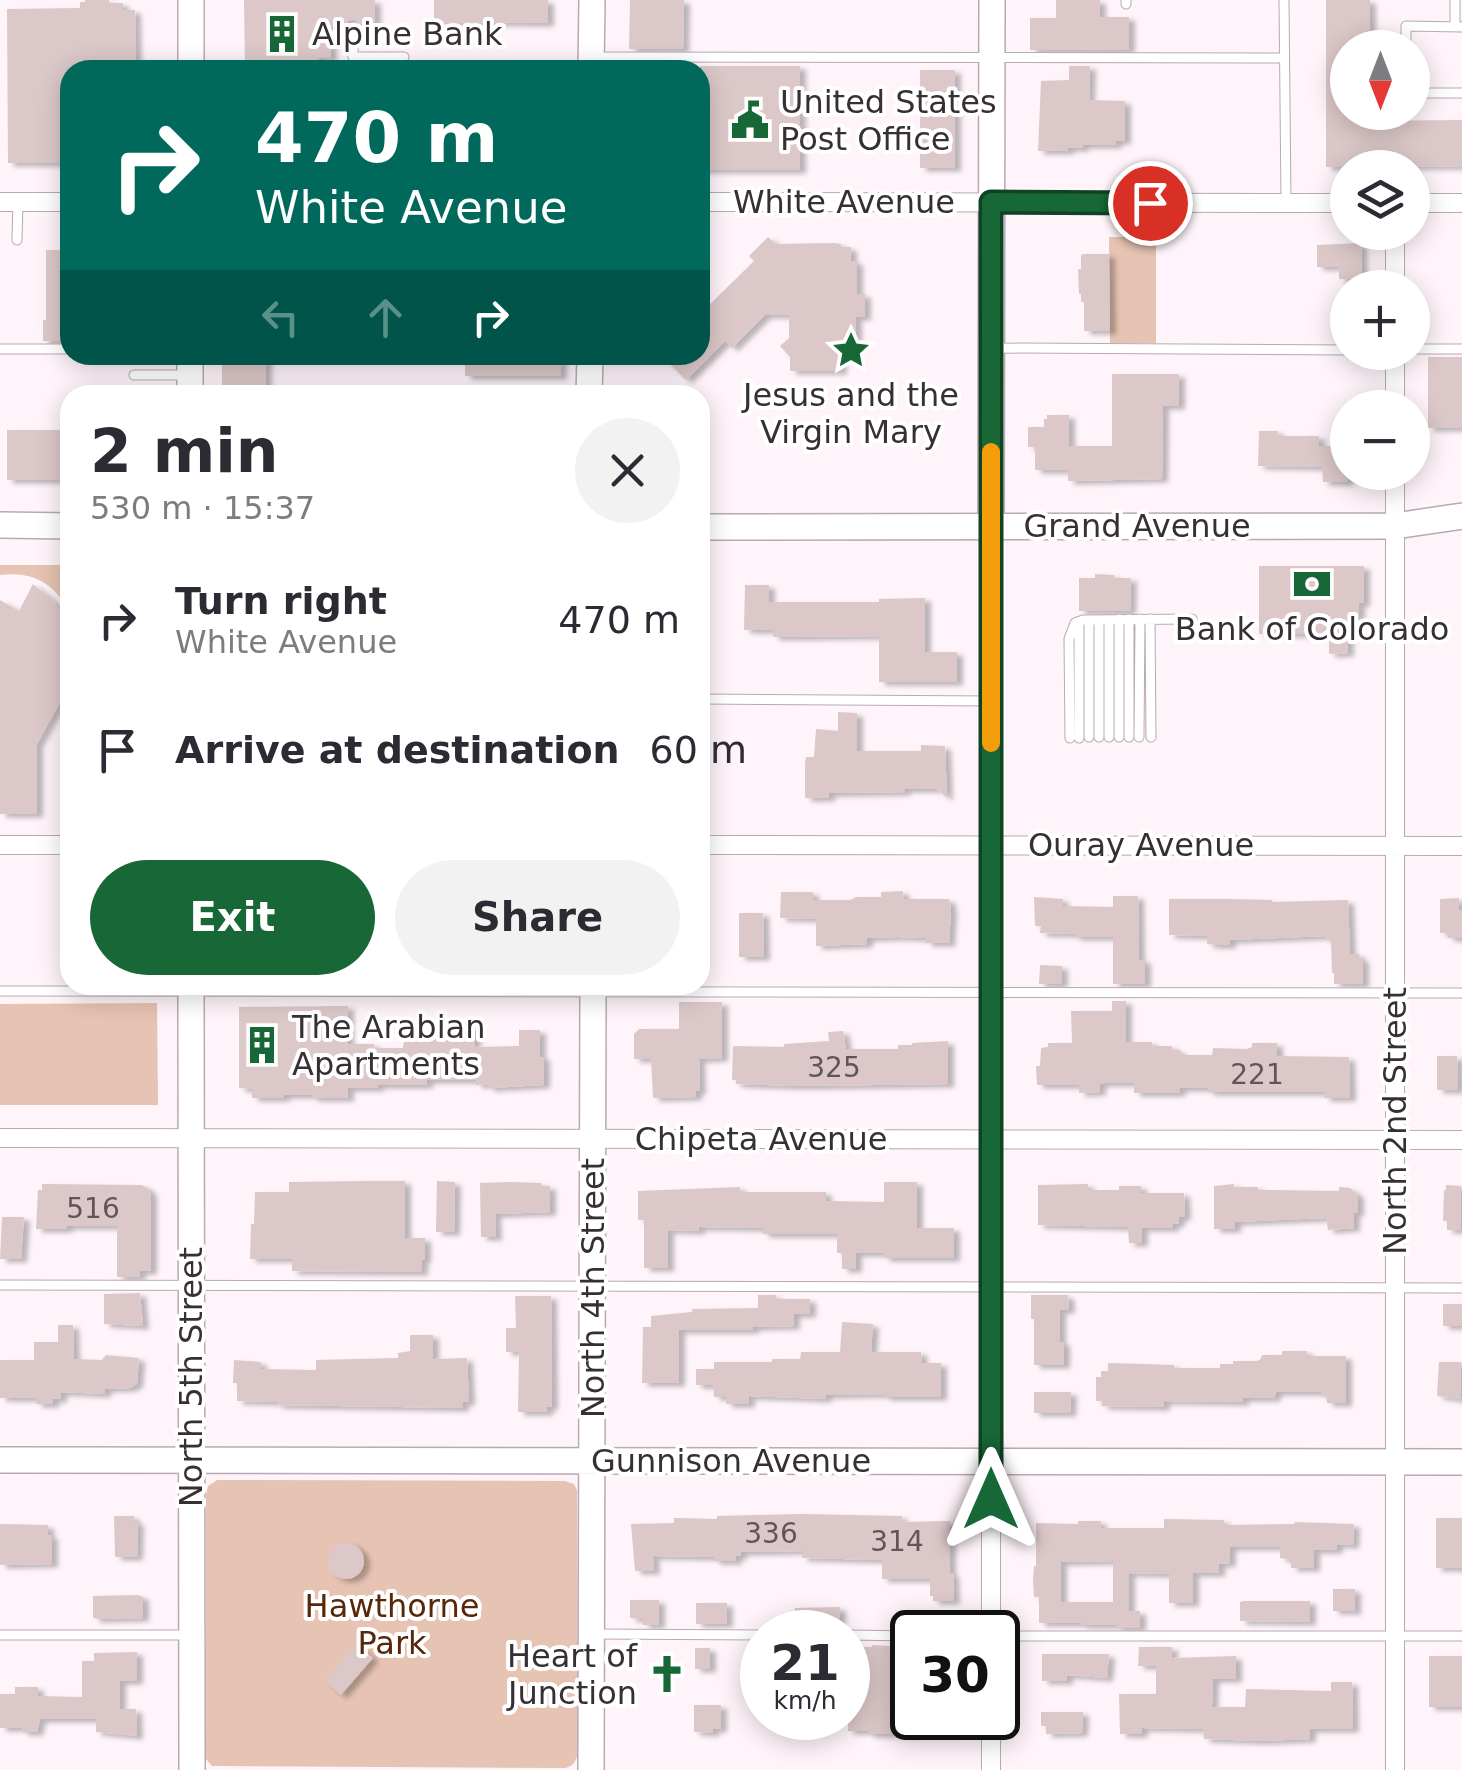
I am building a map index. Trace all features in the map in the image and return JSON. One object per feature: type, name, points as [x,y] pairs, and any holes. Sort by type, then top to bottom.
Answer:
[{"type":"street","points":[[190,0],[190,60]]},
{"type":"street","points":[[591,60],[592,0]]},
{"type":"street","points":[[992,0],[994,1610]]},
{"type":"street","points":[[9,202],[60,202]]},
{"type":"street","name":"White Avenue","points":[[710,202],[1330,203]]},
{"type":"street","points":[[1430,203],[1462,203]]},
{"type":"street","name":"North 2nd Street","points":[[1395,490],[1395,1770]]},
{"type":"street","name":"Grand Avenue","points":[[710,527],[1395,526],[1462,516]]},
{"type":"street","points":[[0,525],[60,526]]},
{"type":"street","name":"Grand Avenue","points":[[1395,526],[1462,536]]},
{"type":"street","points":[[0,845],[60,845]]},
{"type":"street","name":"Ouray Avenue","points":[[710,845],[1462,846]]},
{"type":"street","name":"North 5th Street","points":[[191,995],[192,1770]]},
{"type":"street","name":"North 4th Street","points":[[591,1770],[593,995]]},
{"type":"street","name":"Chipeta Avenue","points":[[0,1138],[1462,1140]]},
{"type":"street","name":"Gunnison Avenue","points":[[0,1460],[1462,1462]]},
{"type":"street","points":[[991,1740],[991,1770]]},
{"type":"lane","points":[[1284,0],[1286,203]]},
{"type":"lane","points":[[1406,30],[1406,26],[1458,26],[1455,0]]},
{"type":"lane","points":[[354,27],[353,57],[404,57]]},
{"type":"lane","points":[[710,62],[1284,58]]},
{"type":"lane","points":[[1430,93],[1462,93]]},
{"type":"lane","points":[[9,202],[18,240]]},
{"type":"lane","points":[[991,348],[1330,350]]},
{"type":"lane","points":[[0,350],[60,349]]},
{"type":"lane","points":[[1430,350],[1462,349]]},
{"type":"lane","points":[[134,376],[190,375]]},
{"type":"lane","points":[[1109,737],[1069,639],[1072,630],[1114,620],[1192,619]]},
{"type":"lane","points":[[1109,737],[1114,620]]},
{"type":"lane","points":[[1109,737],[1114,620]]},
{"type":"lane","points":[[1109,737],[1114,620]]},
{"type":"lane","points":[[1109,737],[1114,620]]},
{"type":"lane","points":[[710,700],[991,701]]},
{"type":"lane","points":[[0,990],[60,989]]},
{"type":"lane","points":[[710,989],[1462,993]]},
{"type":"lane","points":[[0,1285],[1462,1288]]},
{"type":"lane","points":[[592,1634],[740,1635]]},
{"type":"lane","points":[[1020,1634],[1462,1636]]},
{"type":"lane","points":[[0,1635],[192,1636]]},
{"type":"green space","points":[[1109,237],[1156,237],[1156,343],[1110,343]]},
{"type":"green space","points":[[0,565],[60,565],[60,598],[35,578],[0,575]]},
{"type":"green space","points":[[157,1003],[158,1105],[0,1105],[0,1004]]},
{"type":"green space","name":"Hawthorne Park","points":[[217,1480],[574,1484],[578,1751],[573,1764],[565,1768],[212,1766],[206,1759],[206,1495],[208,1486]]},
{"type":"building","points":[[109,0],[123,3],[123,10],[135,10],[136,60],[60,60],[60,163],[8,163],[7,9],[80,8],[80,2]]},
{"type":"building","name":"Alpine Bank","points":[[244,0],[375,0],[375,27],[361,27],[354,19],[345,27],[331,27],[331,58],[245,60]]},
{"type":"building","points":[[434,0],[548,0],[548,23],[434,22]]},
{"type":"building","points":[[630,0],[684,0],[683,49],[629,49]]},
{"type":"building","points":[[1056,0],[1100,0],[1100,17],[1129,17],[1129,50],[1030,50],[1030,18],[1056,18]]},
{"type":"building","points":[[1326,0],[1370,0],[1370,30],[1330,30],[1330,130],[1430,130],[1430,120],[1462,120],[1462,166],[1430,166],[1430,150],[1330,150],[1330,167],[1326,167]]},
{"type":"building","name":"United States Post Office","points":[[710,66],[800,66],[800,170],[710,170]]},
{"type":"building","points":[[1069,66],[1090,66],[1089,100],[1125,101],[1125,141],[1116,141],[1116,145],[1083,145],[1068,151],[1038,151],[1041,81],[1069,80]]},
{"type":"building","points":[[920,70],[955,70],[955,168],[920,168]]},
{"type":"building","points":[[768,237],[776,244],[833,243],[851,247],[851,261],[857,261],[857,294],[865,294],[865,317],[856,317],[856,341],[851,341],[851,358],[841,358],[841,371],[790,371],[790,357],[780,346],[789,338],[789,315],[765,315],[732,348],[725,341],[710,356],[710,304],[754,261],[749,256]]},
{"type":"building","points":[[1330,244],[1330,250],[1361,250],[1362,270],[1317,267],[1317,245]]},
{"type":"building","points":[[46,250],[60,250],[60,341],[43,341]]},
{"type":"building","points":[[1084,254],[1109,254],[1110,331],[1084,331],[1078,269]]},
{"type":"building","points":[[1430,357],[1462,357],[1462,428],[1430,428]]},
{"type":"building","points":[[222,365],[266,365],[266,385],[222,385]]},
{"type":"building","points":[[465,365],[561,365],[561,376],[465,376]]},
{"type":"building","points":[[671,365],[701,365],[686,380]]},
{"type":"building","points":[[1112,374],[1179,374],[1179,406],[1163,406],[1162,479],[1068,481],[1068,470],[1035,470],[1035,447],[1028,447],[1028,427],[1044,427],[1047,415],[1069,415],[1069,446],[1112,446]]},
{"type":"building","points":[[7,430],[60,430],[60,480],[7,480]]},
{"type":"building","points":[[1259,431],[1278,431],[1278,436],[1319,436],[1319,446],[1330,446],[1330,482],[1323,482],[1322,467],[1258,466]]},
{"type":"building","name":"Bank of Colorado","points":[[1259,566],[1364,566],[1364,603],[1359,603],[1359,617],[1348,617],[1348,653],[1329,654],[1329,634],[1259,634]]},
{"type":"building","name":"Bank of Colorado","points":[[1095,574],[1131,578],[1130,611],[1079,611],[1079,578],[1095,578]]},
{"type":"building","points":[[33,584],[60,611],[60,702],[37,744],[37,814],[0,814],[0,600],[19,611]]},
{"type":"building","points":[[745,585],[769,585],[769,602],[925,598],[925,652],[957,652],[957,682],[879,682],[879,636],[773,637],[773,630],[744,630]]},
{"type":"building","points":[[838,712],[857,713],[857,751],[921,751],[921,745],[945,746],[947,798],[937,789],[905,789],[805,798],[805,763],[806,757],[814,757],[816,729],[838,731]]},
{"type":"building","points":[[903,891],[904,899],[949,899],[949,943],[897,937],[867,938],[867,944],[816,946],[816,919],[780,918],[781,892],[813,892],[813,900],[850,900]]},
{"type":"building","points":[[1113,896],[1138,896],[1139,960],[1145,960],[1145,984],[1113,984],[1113,937],[1040,933],[1041,926],[1035,926],[1034,897],[1063,899],[1063,906],[1113,907]]},
{"type":"building","points":[[1459,898],[1462,938],[1448,938],[1448,933],[1440,933],[1440,899]]},
{"type":"building","points":[[1169,899],[1348,900],[1350,954],[1359,954],[1359,959],[1363,959],[1363,984],[1334,984],[1331,940],[1325,940],[1325,936],[1230,940],[1230,945],[1216,945],[1207,944],[1207,936],[1169,935]]},
{"type":"building","points":[[739,913],[763,913],[764,957],[739,957]]},
{"type":"building","points":[[1040,965],[1062,966],[1062,984],[1039,984]]},
{"type":"building","points":[[1112,1001],[1126,1001],[1126,1042],[1172,1046],[1172,1050],[1180,1050],[1180,1055],[1212,1055],[1213,1048],[1247,1049],[1252,1043],[1277,1043],[1277,1056],[1349,1057],[1350,1098],[1324,1098],[1324,1092],[1208,1092],[1208,1088],[1134,1093],[1134,1083],[1104,1083],[1100,1084],[1100,1092],[1079,1093],[1079,1085],[1037,1085],[1036,1066],[1040,1066],[1041,1048],[1048,1047],[1048,1043],[1072,1043],[1071,1011],[1112,1011]]},
{"type":"building","points":[[679,1002],[722,1002],[722,1058],[699,1059],[700,1091],[696,1091],[696,1097],[653,1098],[651,1059],[634,1059],[634,1034],[639,1029],[679,1029]]},
{"type":"building","points":[[348,1006],[348,1044],[374,1044],[374,1048],[403,1048],[405,1031],[424,1031],[424,1038],[459,1038],[459,1025],[475,1025],[475,1047],[519,1046],[519,1030],[540,1030],[544,1085],[488,1088],[488,1084],[476,1085],[476,1080],[427,1080],[427,1085],[348,1088],[348,1098],[252,1098],[252,1089],[239,1088],[239,1007]]},
{"type":"building","points":[[843,1031],[846,1049],[898,1049],[898,1045],[948,1041],[948,1084],[797,1086],[736,1084],[732,1080],[733,1046],[784,1047],[829,1041],[828,1032]]},
{"type":"building","points":[[1437,1056],[1457,1056],[1458,1090],[1437,1090]]},
{"type":"building","points":[[405,1181],[405,1238],[425,1238],[422,1272],[292,1271],[292,1259],[250,1259],[255,1192],[289,1192],[289,1182]]},
{"type":"building","points":[[437,1181],[455,1182],[454,1232],[436,1232]]},
{"type":"building","points":[[884,1182],[917,1182],[917,1228],[954,1228],[954,1258],[884,1258],[884,1253],[856,1253],[856,1269],[842,1269],[837,1234],[763,1234],[763,1228],[699,1227],[699,1231],[668,1230],[668,1268],[644,1268],[644,1220],[638,1220],[638,1191],[740,1187],[740,1192],[826,1192],[826,1201],[884,1202]]},
{"type":"building","points":[[480,1183],[550,1186],[550,1212],[495,1214],[496,1237],[481,1237]]},
{"type":"building","points":[[42,1184],[148,1188],[151,1271],[140,1271],[140,1277],[117,1277],[117,1226],[36,1229],[38,1190],[42,1190]]},
{"type":"building","points":[[1088,1184],[1088,1190],[1141,1186],[1141,1193],[1184,1193],[1185,1217],[1179,1217],[1173,1228],[1142,1228],[1142,1243],[1129,1243],[1128,1227],[1038,1225],[1038,1185]]},
{"type":"building","points":[[1234,1184],[1258,1190],[1350,1188],[1358,1195],[1354,1228],[1328,1230],[1326,1218],[1235,1222],[1235,1229],[1214,1229],[1214,1186]]},
{"type":"building","points":[[1446,1185],[1461,1186],[1461,1230],[1447,1230],[1447,1221],[1443,1221]]},
{"type":"building","points":[[2,1217],[24,1217],[21,1259],[0,1259]]},
{"type":"building","points":[[140,1293],[143,1326],[104,1324],[104,1294]]},
{"type":"building","points":[[758,1295],[810,1299],[810,1314],[794,1314],[794,1326],[679,1330],[679,1383],[642,1383],[643,1327],[651,1327],[651,1316],[692,1309],[758,1308]]},
{"type":"building","points":[[1031,1295],[1068,1295],[1069,1310],[1060,1310],[1064,1365],[1034,1365]]},
{"type":"building","points":[[515,1296],[551,1296],[552,1403],[547,1412],[518,1412],[519,1352],[506,1352],[506,1328],[516,1328]]},
{"type":"building","points":[[1443,1304],[1462,1304],[1462,1326],[1443,1326]]},
{"type":"building","points":[[842,1322],[873,1324],[871,1352],[921,1352],[922,1363],[941,1363],[941,1397],[749,1396],[749,1404],[726,1404],[726,1397],[714,1397],[713,1385],[696,1385],[696,1369],[714,1369],[714,1362],[772,1362],[800,1359],[801,1352],[840,1352]]},
{"type":"building","points":[[58,1325],[73,1325],[74,1359],[102,1360],[106,1355],[139,1358],[137,1384],[105,1389],[105,1394],[61,1392],[61,1399],[53,1399],[53,1404],[36,1404],[36,1398],[0,1398],[0,1360],[34,1360],[34,1342],[58,1342]]},
{"type":"building","points":[[410,1335],[433,1335],[433,1359],[467,1358],[469,1402],[463,1402],[463,1408],[237,1401],[234,1360],[261,1362],[261,1369],[316,1370],[316,1360],[398,1358],[398,1353],[410,1351]]},
{"type":"building","points":[[1282,1351],[1307,1351],[1307,1356],[1346,1356],[1346,1403],[1327,1403],[1327,1396],[1321,1396],[1321,1392],[1276,1392],[1274,1398],[1243,1398],[1243,1402],[1164,1401],[1164,1407],[1102,1406],[1102,1401],[1096,1401],[1096,1377],[1101,1377],[1101,1371],[1108,1371],[1108,1363],[1220,1368],[1220,1364],[1233,1361],[1282,1355]]},
{"type":"building","points":[[1439,1362],[1461,1362],[1460,1399],[1437,1396]]},
{"type":"building","points":[[1034,1392],[1071,1392],[1070,1413],[1034,1413]]},
{"type":"building","points":[[114,1516],[134,1516],[134,1522],[138,1522],[137,1557],[115,1557]]},
{"type":"building","points":[[902,1516],[902,1522],[950,1521],[954,1601],[933,1601],[930,1579],[882,1579],[882,1560],[802,1558],[802,1551],[741,1552],[736,1561],[653,1556],[654,1571],[635,1571],[631,1524],[674,1523],[674,1518]]},
{"type":"building","points":[[1436,1518],[1462,1518],[1462,1568],[1436,1568]]},
{"type":"building","points":[[1164,1519],[1224,1520],[1224,1525],[1354,1524],[1353,1545],[1337,1544],[1337,1550],[1314,1550],[1314,1568],[1291,1568],[1291,1560],[1280,1558],[1280,1547],[1230,1547],[1230,1563],[1219,1564],[1219,1573],[1193,1573],[1193,1603],[1169,1603],[1169,1574],[1129,1573],[1129,1611],[1140,1611],[1140,1628],[1039,1623],[1039,1597],[1034,1597],[1033,1581],[1036,1523],[1101,1521],[1101,1528],[1164,1528]],"holes":[[[1113,1561],[1113,1602],[1061,1602],[1061,1562]]]},
{"type":"building","points":[[0,1524],[48,1525],[52,1564],[0,1565]]},
{"type":"building","points":[[346,1543],[359,1548],[364,1561],[359,1574],[346,1579],[333,1574],[328,1561],[333,1548]]},
{"type":"building","points":[[1333,1589],[1355,1589],[1355,1611],[1333,1611]]},
{"type":"building","points":[[93,1596],[143,1597],[143,1618],[93,1618]]},
{"type":"building","points":[[630,1600],[659,1600],[659,1625],[643,1625],[643,1619],[630,1618]]},
{"type":"building","points":[[1310,1601],[1310,1622],[1240,1621],[1240,1602]]},
{"type":"building","points":[[696,1603],[727,1603],[727,1624],[696,1624]]},
{"type":"building","points":[[840,1607],[840,1610],[795,1610]]},
{"type":"building","points":[[356,1644],[373,1658],[341,1695],[325,1681]]},
{"type":"building","points":[[890,1646],[890,1734],[870,1734],[872,1647]]},
{"type":"building","points":[[1139,1647],[1172,1647],[1172,1658],[1236,1656],[1236,1679],[1213,1679],[1212,1707],[1245,1707],[1246,1689],[1331,1691],[1331,1682],[1352,1682],[1353,1729],[1310,1729],[1310,1739],[1261,1741],[1204,1739],[1203,1729],[1142,1728],[1142,1734],[1120,1734],[1119,1694],[1156,1694],[1156,1666],[1138,1666]]},
{"type":"building","points":[[695,1648],[710,1648],[710,1669],[695,1669]]},
{"type":"building","points":[[137,1652],[137,1681],[120,1681],[120,1709],[136,1709],[137,1736],[96,1732],[96,1719],[40,1719],[37,1732],[0,1728],[0,1694],[15,1694],[15,1687],[38,1687],[38,1696],[82,1697],[82,1661],[94,1661],[94,1653]]},
{"type":"building","points":[[1042,1654],[1109,1654],[1107,1678],[1067,1675],[1067,1681],[1042,1681]]},
{"type":"building","points":[[1429,1656],[1462,1656],[1462,1707],[1429,1707]]},
{"type":"building","points":[[694,1705],[721,1705],[721,1729],[713,1729],[713,1733],[694,1732]]},
{"type":"building","points":[[1041,1712],[1083,1712],[1082,1733],[1046,1734],[1046,1726],[1041,1726]]},
{"type":"slow traffic","points":[[991,452],[991,743]]},
{"type":"place","name":"Alpine Bank","points":[[282,34]]},
{"type":"place","name":"United States Post Office","points":[[750,120]]},
{"type":"place","name":"Jesus and the Virgin Mary","points":[[851,350]]},
{"type":"place","name":"Bank of Colorado","points":[[1312,584]]},
{"type":"place","name":"The Arabian Apartments","points":[[262,1045]]},
{"type":"place","name":"Heart of Junction","points":[[667,1674]]},
{"type":"route","points":[[991,1499],[991,202],[1150,203]]}]
